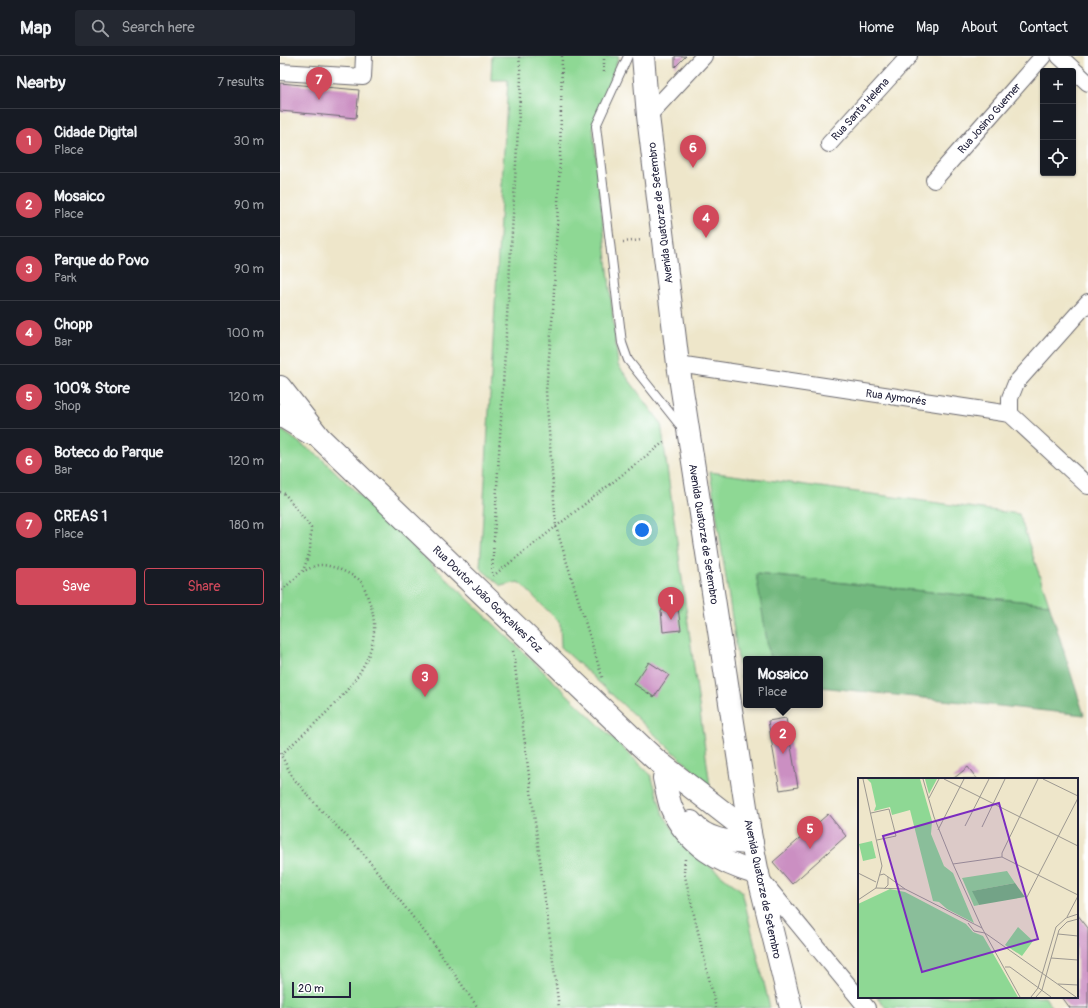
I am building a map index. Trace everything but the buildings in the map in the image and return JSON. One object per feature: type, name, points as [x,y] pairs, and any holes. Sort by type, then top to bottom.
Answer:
[{"type":"street","points":[[280,72],[363,77],[364,56]]},
{"type":"street","name":"Avenida Quatorze de Setembro","points":[[643,56],[648,116],[678,364],[751,838],[758,874],[791,1008]]},
{"type":"street","points":[[648,116],[704,56]]},
{"type":"street","name":"Rua Santa Helena","points":[[828,144],[909,56]]},
{"type":"street","name":"Rua Josino Guemer","points":[[934,180],[1043,56]]},
{"type":"street","points":[[1059,56],[1088,83]]},
{"type":"street","points":[[1088,302],[1016,383],[1010,398],[1010,414],[1088,486]]},
{"type":"street","name":"Rua Aymorés","points":[[678,364],[1010,414]]},
{"type":"street","name":"Rua Doutor João Gonçalves Foz","points":[[280,387],[320,438],[660,768],[751,838]]},
{"type":"street","name":"Rua Doutor João Gonçalves Foz","points":[[280,415],[320,438]]},
{"type":"street","points":[[660,768],[671,807],[690,836],[713,856],[738,868],[758,874],[858,997]]},
{"type":"street","name":"Rua Doutor João Gonçalves Foz","points":[[660,768],[678,804],[692,824],[709,837],[727,842],[751,838]]},
{"type":"street","points":[[859,998],[867,1008]]},
{"type":"lane","points":[[628,56],[596,126],[622,343],[628,360],[690,438]]},
{"type":"path","points":[[519,56],[521,78],[491,578],[664,442]]},
{"type":"path","points":[[562,56],[560,160],[553,311],[546,391],[556,527],[604,682]]},
{"type":"path","points":[[604,56],[604,76]]},
{"type":"path","points":[[610,244],[663,237]]},
{"type":"path","points":[[280,492],[286,494],[311,528],[310,551],[303,572]]},
{"type":"path","points":[[280,592],[303,572],[319,565],[342,570],[361,581],[374,614],[372,646],[361,673],[342,697],[281,754],[293,778],[319,808],[362,852],[434,943],[478,1008]]},
{"type":"path","points":[[512,648],[558,1008]]},
{"type":"path","points":[[685,853],[684,872],[716,1008]]},
{"type":"green space","points":[[492,56],[619,56],[593,128],[618,365],[661,423],[710,786],[561,647],[560,623],[519,582],[501,586],[480,568],[508,80],[491,80]]},
{"type":"green space","points":[[280,429],[321,458],[651,775],[663,814],[685,847],[742,891],[770,1008],[280,1008]]},
{"type":"green space","points":[[710,472],[1019,514],[1049,604],[757,574],[770,656],[743,656],[743,678],[741,678]]},
{"type":"green space","points":[[756,574],[1049,604],[1084,715],[823,687],[823,656],[770,656]]},
{"type":"green space","points":[[878,998],[1046,998],[1052,1008],[886,1008]]},
{"type":"place","name":"CREAS 1","points":[[319,100]]},
{"type":"place","name":"Boteco do Parque","points":[[693,168]]},
{"type":"place","name":"Chopp","points":[[706,238]]},
{"type":"place","name":"Cidade Digital","points":[[671,620]]},
{"type":"place","name":"Parque do Povo","points":[[425,697]]},
{"type":"place","name":"Mosaico","points":[[783,754]]},
{"type":"place","name":"100% Store","points":[[810,849]]}]
